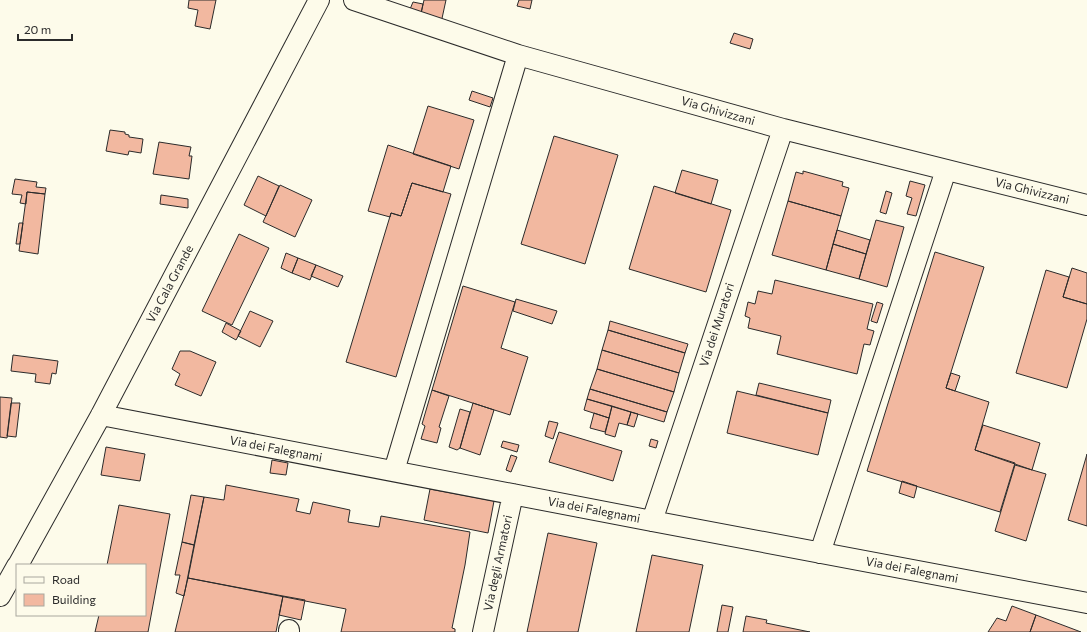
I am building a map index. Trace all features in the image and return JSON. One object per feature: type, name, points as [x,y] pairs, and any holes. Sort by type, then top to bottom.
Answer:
[{"type":"street","name":"Via Cala Grande","points":[[18,564],[101,415],[319,0]]},
{"type":"street","name":"Via Ghivizzani","points":[[354,0],[518,55],[783,129],[1087,204]]},
{"type":"street","points":[[394,472],[518,55]]},
{"type":"street","name":"Via dei Muratori","points":[[652,521],[783,129]]},
{"type":"street","points":[[820,553],[946,170]]},
{"type":"street","name":"Via dei Falegnami","points":[[101,415],[1087,603]]},
{"type":"street","name":"Via degli Armatori","points":[[483,632],[513,494]]},
{"type":"street","name":"Via Cala Grande","points":[[0,596],[16,567]]},
{"type":"building","points":[[189,0],[216,0],[210,29],[195,26],[198,10],[188,8]]},
{"type":"building","points":[[424,0],[446,0],[441,23],[420,18]]},
{"type":"building","points":[[519,0],[532,0],[530,9],[517,6]]},
{"type":"building","points":[[413,2],[423,4],[420,18],[408,14]]},
{"type":"building","points":[[734,33],[753,39],[750,49],[730,43]]},
{"type":"building","points":[[472,91],[493,98],[490,107],[469,100]]},
{"type":"building","points":[[428,106],[474,120],[459,169],[413,154]]},
{"type":"building","points":[[110,130],[125,132],[125,134],[129,135],[129,137],[143,139],[141,153],[129,151],[128,155],[106,151]]},
{"type":"building","points":[[554,136],[618,155],[585,264],[521,244]]},
{"type":"building","points":[[159,142],[191,147],[189,156],[192,156],[189,179],[153,174]]},
{"type":"building","points":[[388,145],[451,166],[443,192],[412,183],[401,216],[391,213],[390,217],[368,211]]},
{"type":"building","points":[[682,170],[718,180],[711,204],[675,193]]},
{"type":"building","points":[[803,171],[843,182],[842,186],[849,188],[841,216],[788,201],[796,172],[803,174]]},
{"type":"building","points":[[258,176],[279,186],[266,216],[244,205]]},
{"type":"building","points":[[15,179],[37,182],[36,187],[46,188],[45,194],[27,192],[26,204],[20,203],[22,195],[12,194]]},
{"type":"building","points":[[910,181],[925,185],[916,216],[907,214],[912,198],[906,196]]},
{"type":"building","points":[[412,183],[451,194],[396,377],[346,362],[391,213],[401,216]]},
{"type":"building","points":[[280,185],[312,200],[295,237],[263,222]]},
{"type":"building","points":[[654,186],[731,210],[706,292],[629,269]]},
{"type":"building","points":[[886,191],[892,193],[886,214],[880,212]]},
{"type":"building","points":[[27,192],[45,194],[38,254],[19,251]]},
{"type":"building","points":[[161,195],[188,199],[188,208],[160,204]]},
{"type":"building","points":[[788,201],[841,216],[826,270],[772,255]]},
{"type":"building","points":[[876,220],[904,227],[887,287],[859,279]]},
{"type":"building","points":[[19,223],[23,223],[20,244],[16,244]]},
{"type":"building","points":[[837,230],[870,240],[866,254],[833,244]]},
{"type":"building","points":[[239,234],[269,248],[232,325],[202,311]]},
{"type":"building","points":[[833,244],[866,254],[859,279],[826,270]]},
{"type":"building","points":[[935,252],[984,267],[946,388],[989,402],[975,450],[1015,463],[1000,512],[867,471]]},
{"type":"building","points":[[286,253],[298,258],[292,273],[281,268]]},
{"type":"building","points":[[298,258],[316,265],[310,280],[292,273]]},
{"type":"building","points":[[316,265],[343,276],[338,287],[311,276]]},
{"type":"building","points":[[1072,268],[1087,273],[1087,304],[1063,297]]},
{"type":"building","points":[[1046,270],[1069,277],[1063,297],[1087,304],[1087,319],[1067,388],[1016,373]]},
{"type":"building","points":[[775,280],[873,304],[867,329],[874,331],[870,345],[864,344],[857,374],[777,354],[781,336],[748,328],[750,318],[745,316],[748,302],[755,304],[758,291],[772,294]]},
{"type":"building","points":[[463,286],[515,302],[501,348],[528,357],[510,415],[432,390]]},
{"type":"building","points":[[516,299],[557,311],[552,324],[513,311]]},
{"type":"building","points":[[877,302],[883,304],[877,323],[871,321]]},
{"type":"building","points":[[250,311],[273,321],[260,347],[238,336]]},
{"type":"building","points":[[610,321],[688,344],[685,353],[608,330]]},
{"type":"building","points":[[226,323],[241,331],[236,340],[222,332]]},
{"type":"building","points":[[608,330],[685,353],[679,373],[602,350]]},
{"type":"building","points":[[602,350],[679,373],[674,392],[597,369]]},
{"type":"building","points":[[180,351],[190,351],[216,362],[201,396],[175,385],[180,374],[172,369]]},
{"type":"building","points":[[13,355],[58,361],[56,374],[52,373],[50,384],[35,382],[36,374],[11,371]]},
{"type":"building","points":[[597,369],[674,392],[667,412],[590,389]]},
{"type":"building","points":[[951,373],[960,376],[955,391],[946,388]]},
{"type":"building","points":[[759,383],[831,400],[828,413],[756,395]]},
{"type":"building","points":[[590,389],[667,412],[664,422],[587,399]]},
{"type":"building","points":[[432,390],[449,396],[439,427],[441,428],[437,443],[421,439],[425,426],[422,424]]},
{"type":"building","points":[[737,391],[828,413],[818,455],[727,433]]},
{"type":"building","points":[[0,397],[12,398],[7,438],[0,437]]},
{"type":"building","points":[[587,399],[612,406],[609,418],[584,410]]},
{"type":"building","points":[[11,403],[20,403],[16,437],[7,436]]},
{"type":"building","points":[[473,403],[494,410],[480,455],[460,448]]},
{"type":"building","points":[[612,406],[631,412],[627,425],[619,423],[615,437],[605,434]]},
{"type":"building","points":[[460,409],[470,412],[460,448],[457,450],[449,447]]},
{"type":"building","points":[[631,412],[638,414],[634,427],[627,425]]},
{"type":"building","points":[[594,413],[609,418],[605,432],[590,428]]},
{"type":"building","points":[[549,421],[558,423],[553,439],[545,436]]},
{"type":"building","points":[[983,425],[1040,443],[1032,470],[975,450]]},
{"type":"building","points":[[559,432],[622,451],[613,481],[549,462]]},
{"type":"building","points":[[651,439],[658,441],[656,448],[649,446]]},
{"type":"building","points":[[503,441],[519,445],[517,452],[501,447]]},
{"type":"building","points":[[106,447],[145,454],[140,481],[101,475]]},
{"type":"building","points":[[1087,454],[1087,526],[1068,520]]},
{"type":"building","points":[[511,455],[517,457],[511,472],[506,470]]},
{"type":"building","points":[[272,460],[288,463],[286,475],[270,473]]},
{"type":"building","points":[[1015,465],[1046,474],[1026,541],[995,531]]},
{"type":"building","points":[[902,481],[917,486],[914,498],[899,493]]},
{"type":"building","points":[[226,485],[299,499],[296,511],[310,514],[313,502],[350,510],[348,522],[379,527],[381,516],[470,532],[452,628],[455,629],[455,632],[341,632],[346,609],[188,578],[204,497],[224,500]]},
{"type":"building","points":[[430,489],[494,501],[488,533],[424,520]]},
{"type":"building","points":[[191,495],[204,497],[194,545],[182,542]]},
{"type":"building","points":[[119,505],[170,514],[148,632],[95,632],[99,616],[146,616],[146,564],[107,564]]},
{"type":"building","points":[[548,533],[597,543],[578,632],[527,632]]},
{"type":"building","points":[[182,542],[194,545],[184,596],[176,593],[180,575],[175,575]]},
{"type":"building","points":[[652,555],[703,565],[689,632],[636,632]]},
{"type":"building","points":[[188,578],[283,596],[276,632],[175,632]]},
{"type":"building","points":[[283,596],[305,600],[301,620],[279,615]]},
{"type":"building","points":[[722,605],[733,607],[728,632],[717,632]]},
{"type":"building","points":[[1012,606],[1036,615],[1030,632],[988,632],[997,618],[1006,621]]},
{"type":"building","points":[[1036,615],[1081,632],[1030,632]]},
{"type":"building","points":[[746,616],[767,620],[766,623],[810,632],[743,632]]}]
